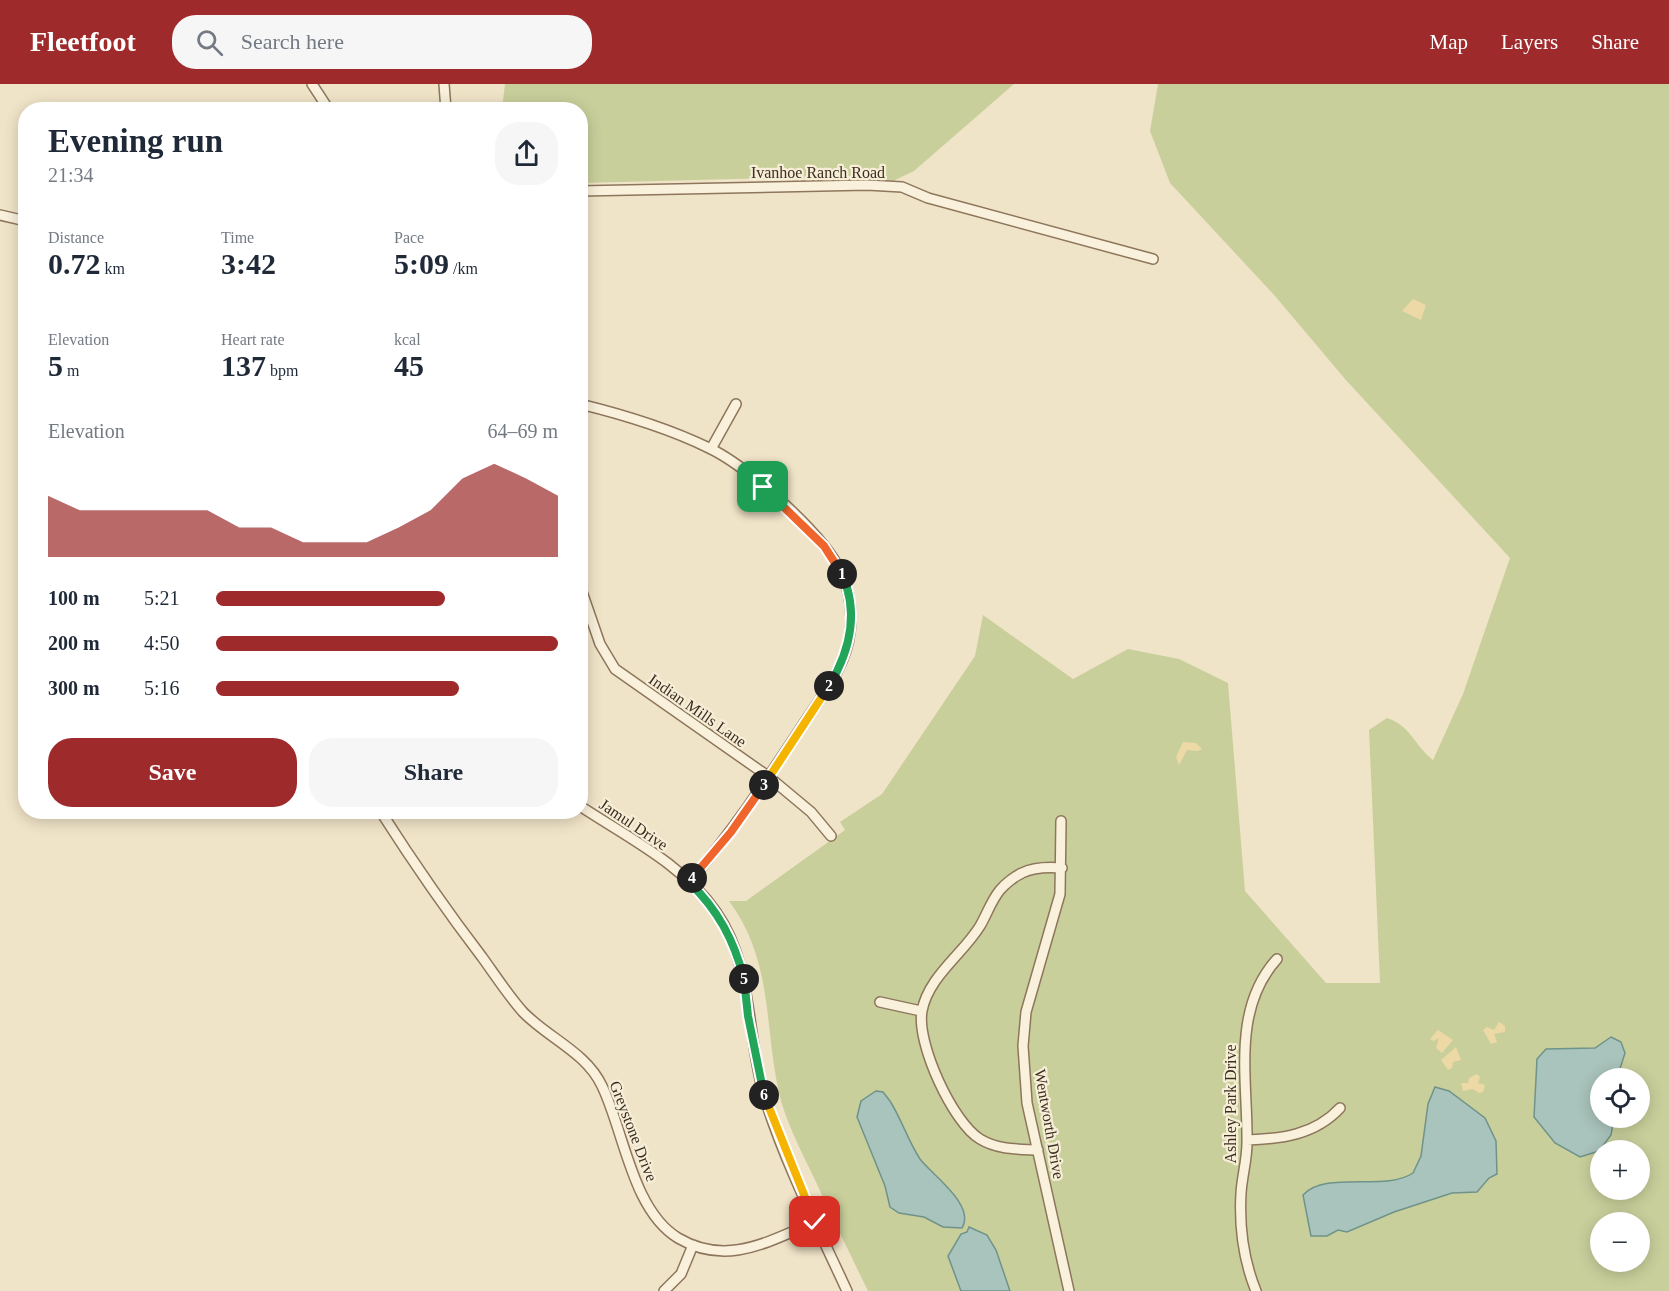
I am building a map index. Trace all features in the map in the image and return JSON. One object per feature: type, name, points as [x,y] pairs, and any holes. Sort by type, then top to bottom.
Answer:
[{"type":"street","points":[[312,84],[324,102]]},
{"type":"street","points":[[444,84],[446,102]]},
{"type":"street","name":"Ivanhoe Ranch Road","points":[[588,191],[867,185],[902,187],[928,198],[1153,259]]},
{"type":"street","points":[[0,215],[18,219]]},
{"type":"street","points":[[711,449],[736,404]]},
{"type":"street","points":[[588,406],[664,428],[711,449],[751,476],[824,546],[840,569],[850,598],[851,631],[841,664],[731,832],[689,882]]},
{"type":"street","name":"Indian Mills Lane","points":[[588,609],[602,650],[615,669],[769,777],[811,812],[831,836]]},
{"type":"street","name":"Jamul Drive","points":[[588,811],[680,872],[716,911],[736,950],[745,980],[750,1027],[766,1100],[815,1222],[847,1291]]},
{"type":"street","name":"Greystone Drive","points":[[385,819],[429,887],[522,1010],[587,1064],[602,1084],[646,1202],[664,1227],[693,1245],[713,1251],[737,1252],[815,1222]]},
{"type":"street","name":"Wentworth Drive","points":[[1061,821],[1060,894],[1026,1012],[1024,1036],[1027,1103],[1069,1291]]},
{"type":"street","points":[[1038,1150],[994,1146],[975,1135],[963,1124],[928,1054],[922,1033],[921,1011],[940,974],[957,959],[1001,890],[1022,873],[1045,866],[1062,868]]},
{"type":"street","name":"Ashley Park Drive","points":[[1256,1291],[1243,1253],[1241,1232],[1241,1191],[1247,1140],[1244,1040],[1249,1015],[1265,972],[1277,959]]},
{"type":"street","points":[[880,1002],[921,1011]]},
{"type":"street","points":[[1247,1140],[1285,1138],[1324,1121],[1340,1108]]},
{"type":"street","points":[[664,1291],[681,1274],[693,1245]]},
{"type":"green space","points":[[505,84],[1014,84],[914,171],[893,181],[854,176],[588,183],[588,102],[503,102]]},
{"type":"green space","points":[[1158,84],[1669,84],[1669,1291],[868,1291],[796,1141],[781,1101],[775,1075],[761,973],[744,924],[729,901],[746,901],[845,830],[840,822],[882,794],[975,656],[983,615],[1073,679],[1128,649],[1179,659],[1228,683],[1245,891],[1326,983],[1380,983],[1369,730],[1387,718],[1395,721],[1433,760],[1463,694],[1510,558],[1345,379],[1275,296],[1170,183],[1150,131]]},
{"type":"sand","points":[[1413,299],[1426,305],[1421,320],[1402,311]]},
{"type":"sand","points":[[1183,742],[1196,743],[1202,749],[1187,750],[1179,765],[1176,757]]},
{"type":"sand","points":[[1499,1022],[1505,1026],[1505,1032],[1494,1034],[1497,1042],[1491,1044],[1483,1030],[1487,1027],[1494,1030]]},
{"type":"sand","points":[[1438,1030],[1453,1040],[1442,1053],[1436,1048],[1439,1038],[1434,1041],[1430,1039]]},
{"type":"sand","points":[[1456,1047],[1461,1060],[1453,1062],[1452,1068],[1448,1070],[1441,1060]]},
{"type":"sand","points":[[1477,1074],[1480,1077],[1478,1083],[1485,1085],[1483,1092],[1479,1093],[1473,1089],[1463,1091],[1461,1083],[1468,1083],[1469,1078]]},
{"type":"water","points":[[1611,1037],[1621,1042],[1625,1053],[1620,1068],[1590,1068],[1590,1128],[1612,1128],[1607,1140],[1590,1140],[1590,1154],[1580,1157],[1555,1143],[1534,1117],[1537,1059],[1546,1049],[1595,1048]]},
{"type":"water","points":[[1435,1087],[1449,1091],[1485,1118],[1496,1141],[1497,1174],[1489,1178],[1477,1192],[1452,1193],[1394,1212],[1347,1232],[1338,1230],[1327,1236],[1311,1236],[1303,1195],[1313,1188],[1341,1182],[1387,1181],[1413,1173],[1421,1156],[1428,1104]]},
{"type":"water","points":[[876,1091],[883,1092],[890,1101],[920,1159],[958,1200],[965,1219],[962,1228],[943,1227],[924,1217],[899,1213],[890,1207],[885,1186],[857,1117],[861,1101]]},
{"type":"water","points":[[969,1227],[987,1235],[996,1250],[1010,1291],[961,1291],[948,1256],[961,1234],[967,1232]]},
{"type":"route","points":[[763,487],[824,546],[840,569],[850,598],[849,642],[841,664],[769,777],[731,832],[689,882],[716,911],[736,950],[745,980],[748,1016],[766,1100],[783,1148],[815,1222]]}]
